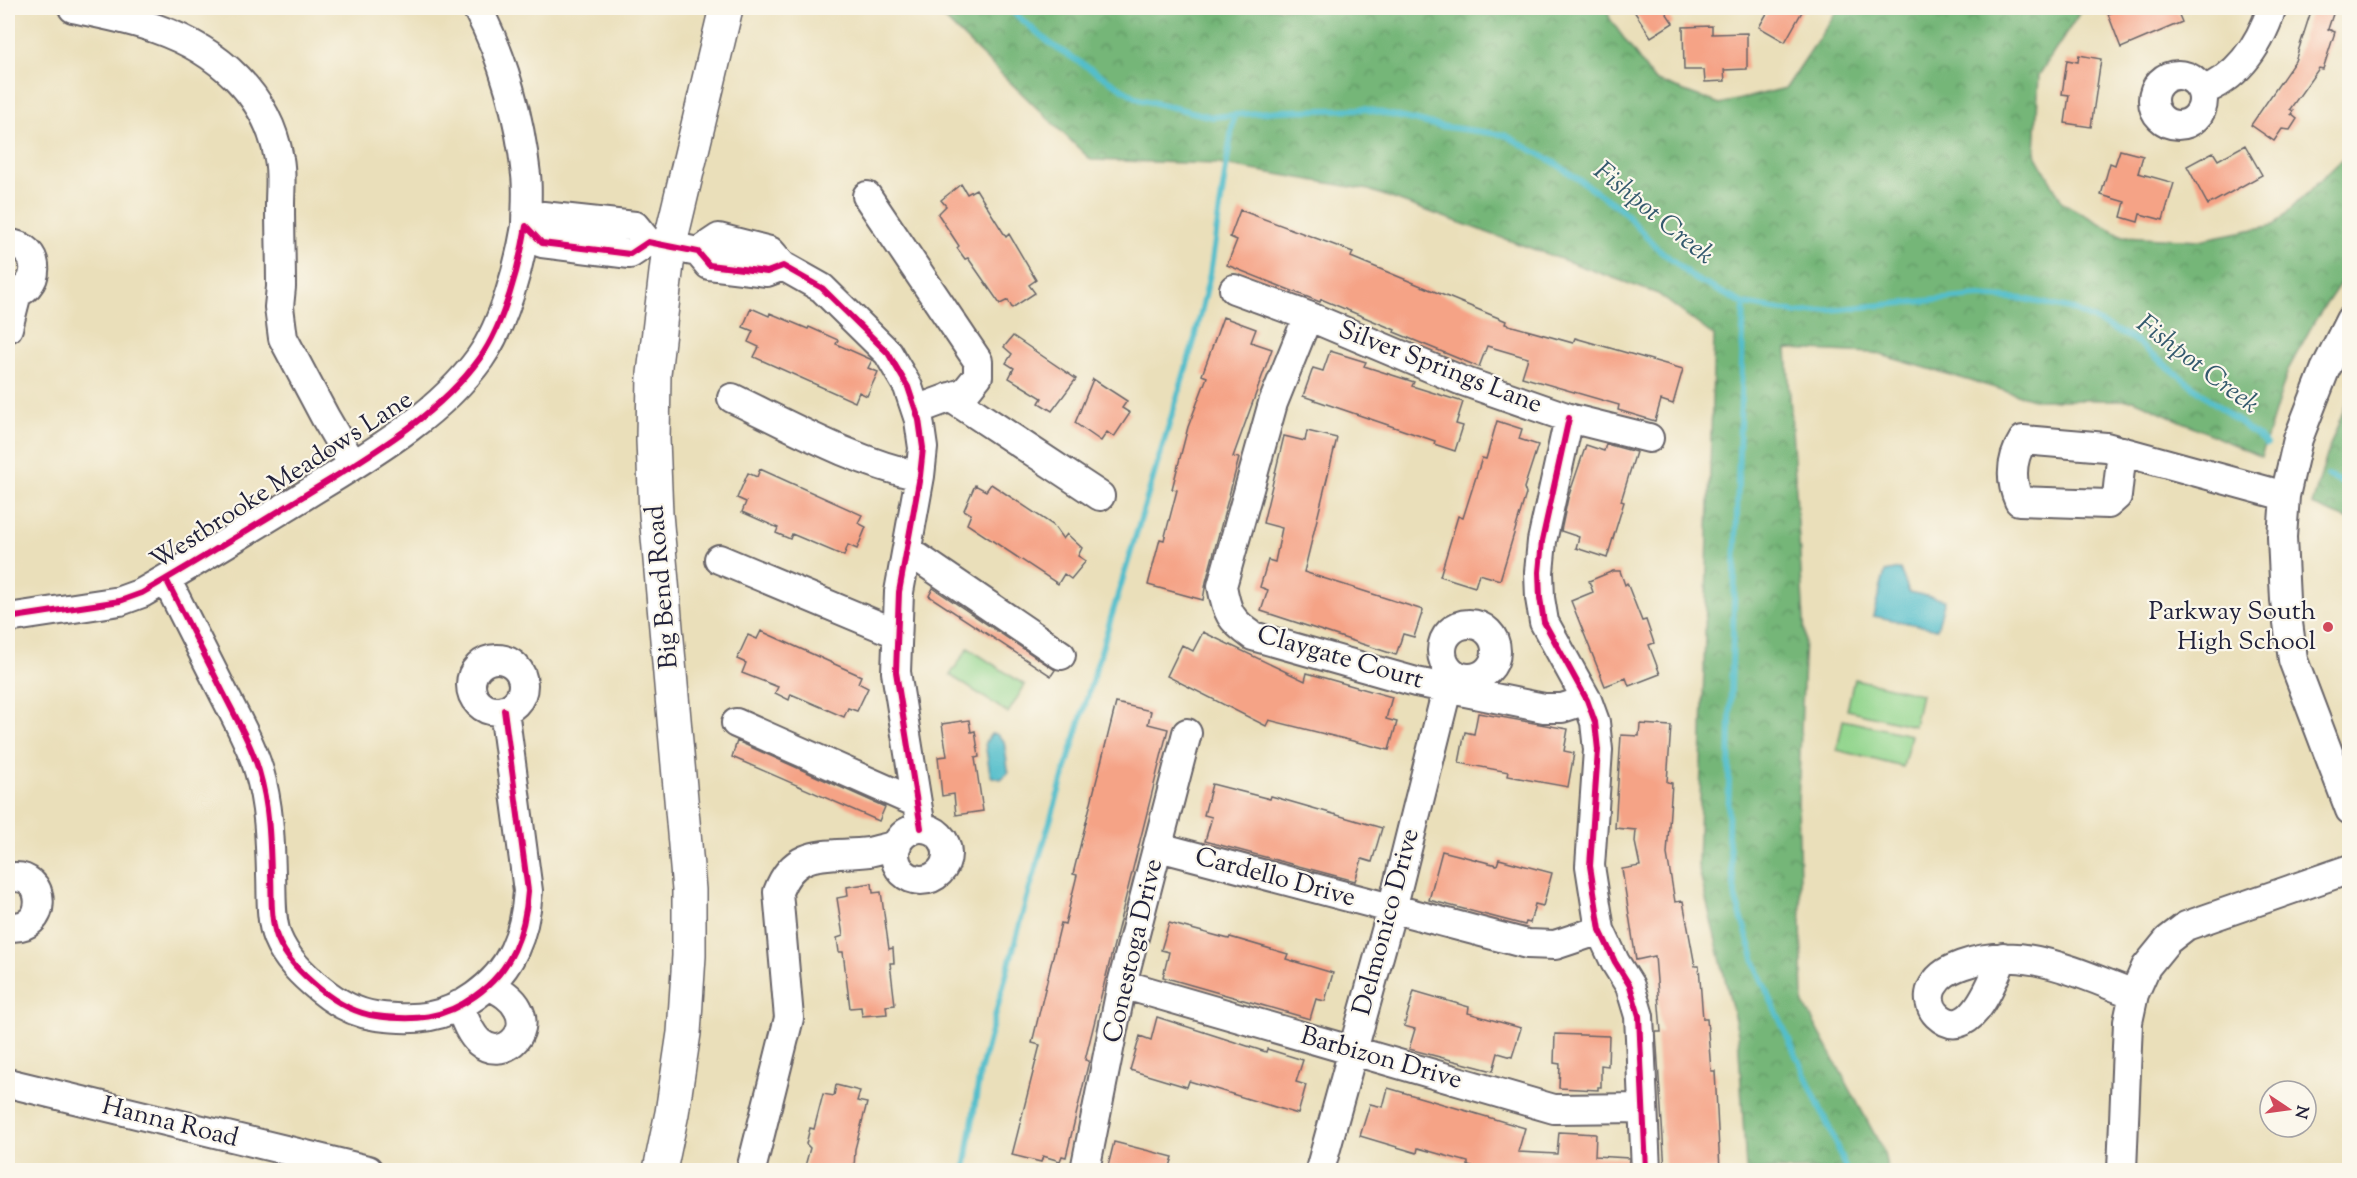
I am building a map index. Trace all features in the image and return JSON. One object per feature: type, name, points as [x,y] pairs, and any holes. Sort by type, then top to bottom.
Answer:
[{"type":"main road","name":"Big Bend Road","points":[[660,1170],[672,1113],[684,1033],[689,956],[689,890],[656,514],[653,440],[654,374],[672,247],[726,8]]},
{"type":"street","points":[[73,8],[156,28],[183,39],[208,53],[236,75],[262,110],[272,132],[279,160],[281,287],[279,307],[283,338],[324,417],[353,465]]},
{"type":"street","name":"Westbrooke Meadows Lane","points":[[8,618],[120,600],[142,593],[353,465],[428,413],[455,388],[481,357],[508,296],[521,256],[526,226],[526,178],[521,139],[498,55],[477,8]]},
{"type":"street","points":[[2202,91],[2212,87],[2238,68],[2249,55],[2263,33],[2272,8]]},
{"type":"street","points":[[867,196],[978,361],[978,376],[964,392],[916,410]]},
{"type":"street","points":[[526,226],[542,243],[630,254],[672,247],[709,265],[767,272],[783,266],[822,288],[888,353],[908,387],[916,410],[923,448],[900,592],[896,633],[896,672],[919,815],[912,829],[904,834],[897,845],[895,858],[904,874],[919,880],[935,877],[946,864],[947,848],[944,840],[930,829],[919,815],[736,723]]},
{"type":"street","points":[[8,244],[22,247],[28,252],[34,267],[30,283],[12,294],[8,328]]},
{"type":"street","name":"Silver Springs Lane","points":[[1234,289],[1308,316],[1460,380],[1569,418],[1649,438]]},
{"type":"street","name":"Claygate Court","points":[[1308,316],[1273,404],[1222,586],[1226,606],[1236,624],[1252,636],[1416,682],[1452,682],[1544,708],[1562,708],[1587,700]]},
{"type":"street","points":[[2349,320],[2325,370],[2298,439],[2285,496],[2282,537],[2284,600],[2293,660],[2349,810]]},
{"type":"street","points":[[950,397],[1100,496]]},
{"type":"street","points":[[732,399],[863,460],[890,470],[920,476]]},
{"type":"street","points":[[1569,418],[1542,541],[1539,573],[1540,598],[1544,622],[1587,700],[1594,722],[1598,750],[1590,866],[1600,930],[1615,962],[1630,986],[1639,1016],[1646,1170]]},
{"type":"street","points":[[2122,451],[2285,496]]},
{"type":"street","points":[[907,550],[1061,655]]},
{"type":"street","points":[[719,559],[896,633]]},
{"type":"street","points":[[166,579],[239,723],[259,771],[270,830],[272,908],[277,936],[301,974],[335,1001],[366,1014],[408,1018],[442,1015],[489,985],[506,967],[515,948],[526,918],[528,891],[504,710]]},
{"type":"street","name":"Delmonico Drive","points":[[1320,1170],[1452,682]]},
{"type":"street","name":"Conestoga Drive","points":[[1085,1170],[1122,984],[1187,733]]},
{"type":"street","points":[[751,1170],[789,1018],[778,892],[784,876],[804,860],[824,854],[870,852],[897,845]]},
{"type":"street","name":"Cardello Drive","points":[[1159,847],[1527,944],[1555,945],[1600,930]]},
{"type":"street","points":[[2122,1170],[2128,1022],[2134,994],[2146,967],[2168,940],[2186,926],[2349,869]]},
{"type":"street","points":[[8,878],[19,877],[27,880],[38,892],[39,909],[29,922],[22,926],[8,926]]},
{"type":"street","points":[[2003,957],[2038,960],[2134,994]]},
{"type":"street","name":"Barbizon Drive","points":[[1122,984],[1554,1109],[1643,1108]]},
{"type":"street","points":[[459,1005],[478,1041],[486,1047],[496,1050],[512,1044],[522,1028],[519,1010],[504,994],[489,985]]},
{"type":"street","name":"Hanna Road","points":[[8,1083],[368,1170]]},
{"type":"green space","points":[[933,8],[1607,8],[1610,19],[1654,80],[1720,104],[1786,88],[1839,8],[2083,8],[2039,75],[2035,153],[2063,203],[2123,236],[2200,240],[2274,225],[2349,153],[2349,270],[2314,322],[2288,370],[2261,457],[2134,400],[2037,400],[1874,353],[1787,349],[1805,636],[1798,802],[1803,1002],[1883,1150],[1888,1170],[1746,1170],[1738,1033],[1698,866],[1714,336],[1658,294],[1369,190],[1218,164],[1091,160]]},
{"type":"green space","points":[[2349,396],[2349,520],[2312,505],[2330,445]]},
{"type":"green space","points":[[968,648],[1025,685],[1008,713],[950,675]]},
{"type":"green space","points":[[1854,679],[1921,694],[1914,726],[1847,710]]},
{"type":"green space","points":[[1843,720],[1911,735],[1903,767],[1837,750]]},
{"type":"water","points":[[1900,569],[1909,592],[1945,600],[1937,629],[1873,616],[1885,572]]},
{"type":"water","points":[[991,734],[996,734],[1004,741],[1008,773],[1001,779],[992,777],[990,773],[985,743]]},
{"type":"building","points":[[1632,8],[1663,8],[1673,23],[1651,37]]},
{"type":"building","points":[[1770,8],[1804,8],[1785,42],[1759,27]]},
{"type":"building","points":[[2123,8],[2176,8],[2182,22],[2121,48],[2108,14]]},
{"type":"building","points":[[2312,8],[2335,8],[2328,29],[2335,32],[2323,69],[2319,68],[2290,109],[2293,111],[2291,114],[2297,119],[2290,130],[2282,129],[2274,141],[2251,125],[2295,61]]},
{"type":"building","points":[[1712,26],[1712,34],[1747,33],[1747,69],[1724,70],[1725,81],[1705,82],[1704,70],[1684,70],[1683,27]]},
{"type":"building","points":[[2079,55],[2101,59],[2091,127],[2065,123],[2069,95],[2062,94],[2067,60],[2078,62]]},
{"type":"building","points":[[2245,145],[2262,175],[2208,205],[2187,166],[2213,152],[2218,160]]},
{"type":"building","points":[[2120,150],[2143,156],[2138,173],[2174,183],[2163,220],[2140,214],[2138,222],[2121,217],[2125,202],[2101,195],[2110,163],[2115,165]]},
{"type":"building","points":[[961,184],[967,194],[976,189],[1006,237],[1009,234],[1036,280],[1029,285],[1035,293],[1012,308],[1008,300],[1000,304],[968,258],[965,259],[957,248],[959,246],[938,214],[946,206],[941,200]]},
{"type":"building","points":[[1240,210],[1353,252],[1351,257],[1506,321],[1505,324],[1573,343],[1575,338],[1683,369],[1673,404],[1661,400],[1655,421],[1618,410],[1619,405],[1522,377],[1528,358],[1487,346],[1479,367],[1321,299],[1320,302],[1227,265],[1237,240],[1230,237]]},
{"type":"building","points":[[751,308],[769,316],[770,313],[808,329],[809,327],[838,340],[836,344],[872,360],[868,368],[878,372],[867,396],[859,392],[855,402],[754,357],[759,347],[748,342],[753,331],[743,327]]},
{"type":"building","points":[[1223,317],[1256,329],[1251,342],[1272,349],[1233,457],[1239,458],[1203,600],[1148,585],[1160,539],[1164,540],[1177,490],[1172,489],[1188,427],[1207,377],[1202,375]]},
{"type":"building","points":[[1013,336],[1076,379],[1052,411],[1039,403],[1042,398],[1009,378],[1014,368],[1006,363],[1012,354],[1004,347]]},
{"type":"building","points":[[1330,351],[1366,362],[1364,366],[1414,382],[1412,386],[1463,402],[1456,424],[1463,426],[1455,451],[1434,444],[1435,441],[1303,396],[1313,368],[1323,371]]},
{"type":"building","points":[[1093,379],[1127,401],[1122,408],[1130,413],[1114,437],[1107,432],[1101,441],[1075,423]]},
{"type":"building","points":[[1497,421],[1522,429],[1519,439],[1538,445],[1524,488],[1526,494],[1500,580],[1479,574],[1475,587],[1440,576],[1458,516],[1463,518],[1482,458],[1486,459]]},
{"type":"building","points":[[1307,431],[1337,438],[1304,572],[1423,610],[1414,637],[1403,634],[1396,655],[1261,611],[1268,590],[1260,587],[1268,560],[1275,562],[1282,528],[1263,523],[1284,436],[1305,441]]},
{"type":"building","points":[[1606,444],[1636,452],[1607,558],[1576,548],[1579,537],[1561,531],[1568,498],[1586,445],[1604,451]]},
{"type":"building","points":[[760,469],[862,515],[858,523],[866,527],[857,549],[848,545],[844,556],[792,534],[790,539],[776,533],[778,528],[742,512],[746,502],[737,498],[748,473],[757,477]]},
{"type":"building","points":[[991,484],[1053,525],[1063,539],[1067,534],[1082,548],[1078,556],[1086,561],[1071,579],[1064,574],[1058,584],[967,524],[971,514],[964,510],[975,485],[986,491]]},
{"type":"building","points":[[1613,571],[1620,571],[1642,621],[1646,620],[1654,643],[1649,645],[1660,674],[1629,686],[1626,678],[1605,686],[1571,601],[1593,592],[1589,581]]},
{"type":"building","points":[[933,588],[1055,670],[1051,676],[929,596]]},
{"type":"building","points":[[761,631],[861,676],[858,683],[868,688],[857,711],[848,708],[844,717],[791,694],[789,700],[775,693],[778,687],[742,673],[746,663],[737,659],[748,635],[757,639]]},
{"type":"building","points":[[1203,632],[1305,681],[1307,673],[1392,697],[1386,719],[1397,722],[1389,750],[1269,720],[1266,726],[1167,676],[1182,645],[1193,651]]},
{"type":"building","points":[[1116,703],[1151,711],[1148,724],[1168,729],[1085,1060],[1089,1061],[1066,1157],[1062,1156],[1060,1161],[1043,1156],[1041,1162],[1012,1155],[1040,1045],[1032,1043],[1061,923],[1065,924],[1077,875],[1073,874]]},
{"type":"building","points":[[1478,713],[1568,729],[1564,751],[1574,753],[1568,787],[1508,776],[1509,772],[1459,763],[1465,732],[1474,734]]},
{"type":"building","points":[[969,720],[971,732],[975,731],[979,757],[975,758],[983,811],[956,815],[954,794],[942,796],[938,757],[947,756],[942,724]]},
{"type":"building","points":[[1640,724],[1671,726],[1667,782],[1672,783],[1667,854],[1675,902],[1683,901],[1695,966],[1699,966],[1703,1019],[1707,1019],[1711,1071],[1715,1071],[1720,1170],[1665,1170],[1656,1032],[1661,1032],[1655,956],[1636,960],[1622,869],[1640,866],[1635,842],[1636,830],[1615,828],[1621,735],[1639,736]]},
{"type":"building","points":[[737,741],[885,807],[879,821],[732,757]]},
{"type":"building","points":[[1212,784],[1270,799],[1271,796],[1382,828],[1372,862],[1362,859],[1355,881],[1205,841],[1212,817],[1204,815]]},
{"type":"building","points":[[1442,851],[1497,865],[1499,859],[1552,873],[1543,906],[1535,904],[1530,923],[1526,922],[1525,925],[1429,900]]},
{"type":"building","points":[[872,883],[873,893],[881,892],[889,949],[893,948],[894,963],[890,963],[895,1005],[886,1006],[887,1014],[862,1016],[861,1007],[850,1008],[843,952],[839,952],[837,938],[843,936],[837,898],[848,896],[847,887]]},
{"type":"building","points":[[1169,923],[1229,939],[1230,937],[1288,954],[1286,959],[1333,973],[1325,1001],[1316,999],[1310,1019],[1163,977],[1169,952],[1161,950]]},
{"type":"building","points":[[1414,991],[1469,1007],[1468,1013],[1521,1028],[1512,1057],[1498,1053],[1493,1071],[1409,1049],[1415,1029],[1404,1026]]},
{"type":"building","points":[[1157,1017],[1266,1052],[1267,1049],[1303,1060],[1296,1082],[1306,1085],[1298,1114],[1189,1081],[1187,1087],[1130,1070],[1140,1036],[1151,1040]]},
{"type":"building","points":[[1555,1034],[1609,1036],[1608,1066],[1601,1065],[1601,1087],[1598,1087],[1598,1090],[1559,1088],[1560,1064],[1554,1063]]},
{"type":"building","points":[[836,1085],[860,1091],[857,1101],[867,1103],[855,1149],[854,1170],[804,1170],[810,1148],[806,1144],[810,1128],[814,1129],[823,1094],[834,1096]]},
{"type":"building","points":[[1388,1088],[1525,1128],[1518,1152],[1557,1154],[1559,1132],[1596,1134],[1595,1156],[1629,1158],[1628,1170],[1484,1170],[1468,1166],[1468,1162],[1418,1148],[1417,1153],[1360,1136],[1370,1104],[1383,1107]]},
{"type":"building","points":[[1114,1142],[1173,1157],[1169,1170],[1107,1170]]},
{"type":"waterway","name":"Fishpot Creek","points":[[1008,8],[1052,45],[1139,99],[1212,117],[1279,111],[1365,109],[1439,126],[1505,135],[1555,163],[1621,209],[1655,246],[1695,279],[1744,304],[1798,313],[1978,296],[2024,299],[2074,310],[2131,338],[2267,444]]},
{"type":"waterway","points":[[965,1170],[980,1072],[1027,898],[1195,338],[1210,274],[1234,115]]},
{"type":"waterway","points":[[1744,304],[1728,837],[1736,900],[1759,974],[1846,1170]]},
{"type":"waterway","name":"Fishpot Creek","points":[[2327,476],[2350,485]]},
{"type":"cycle path","points":[[8,618],[120,601],[142,593],[350,468],[398,436],[443,400],[463,380],[489,344],[509,295],[526,226],[542,243],[630,254],[648,242],[698,252],[709,265],[767,272],[783,266],[822,288],[888,353],[908,387],[919,420],[923,448],[899,592],[896,672],[921,828]]},
{"type":"cycle path","points":[[1569,418],[1542,541],[1539,572],[1540,598],[1544,622],[1587,700],[1595,722],[1598,750],[1590,866],[1600,930],[1615,962],[1630,986],[1639,1016],[1646,1170]]},
{"type":"cycle path","points":[[166,579],[243,731],[259,771],[268,822],[272,914],[277,937],[295,966],[307,978],[333,999],[353,1010],[368,1015],[403,1018],[428,1017],[452,1010],[488,986],[507,963],[514,950],[524,922],[528,891],[504,710]]},
{"type":"place","name":"Parkway South High School","points":[[2328,627]]}]
